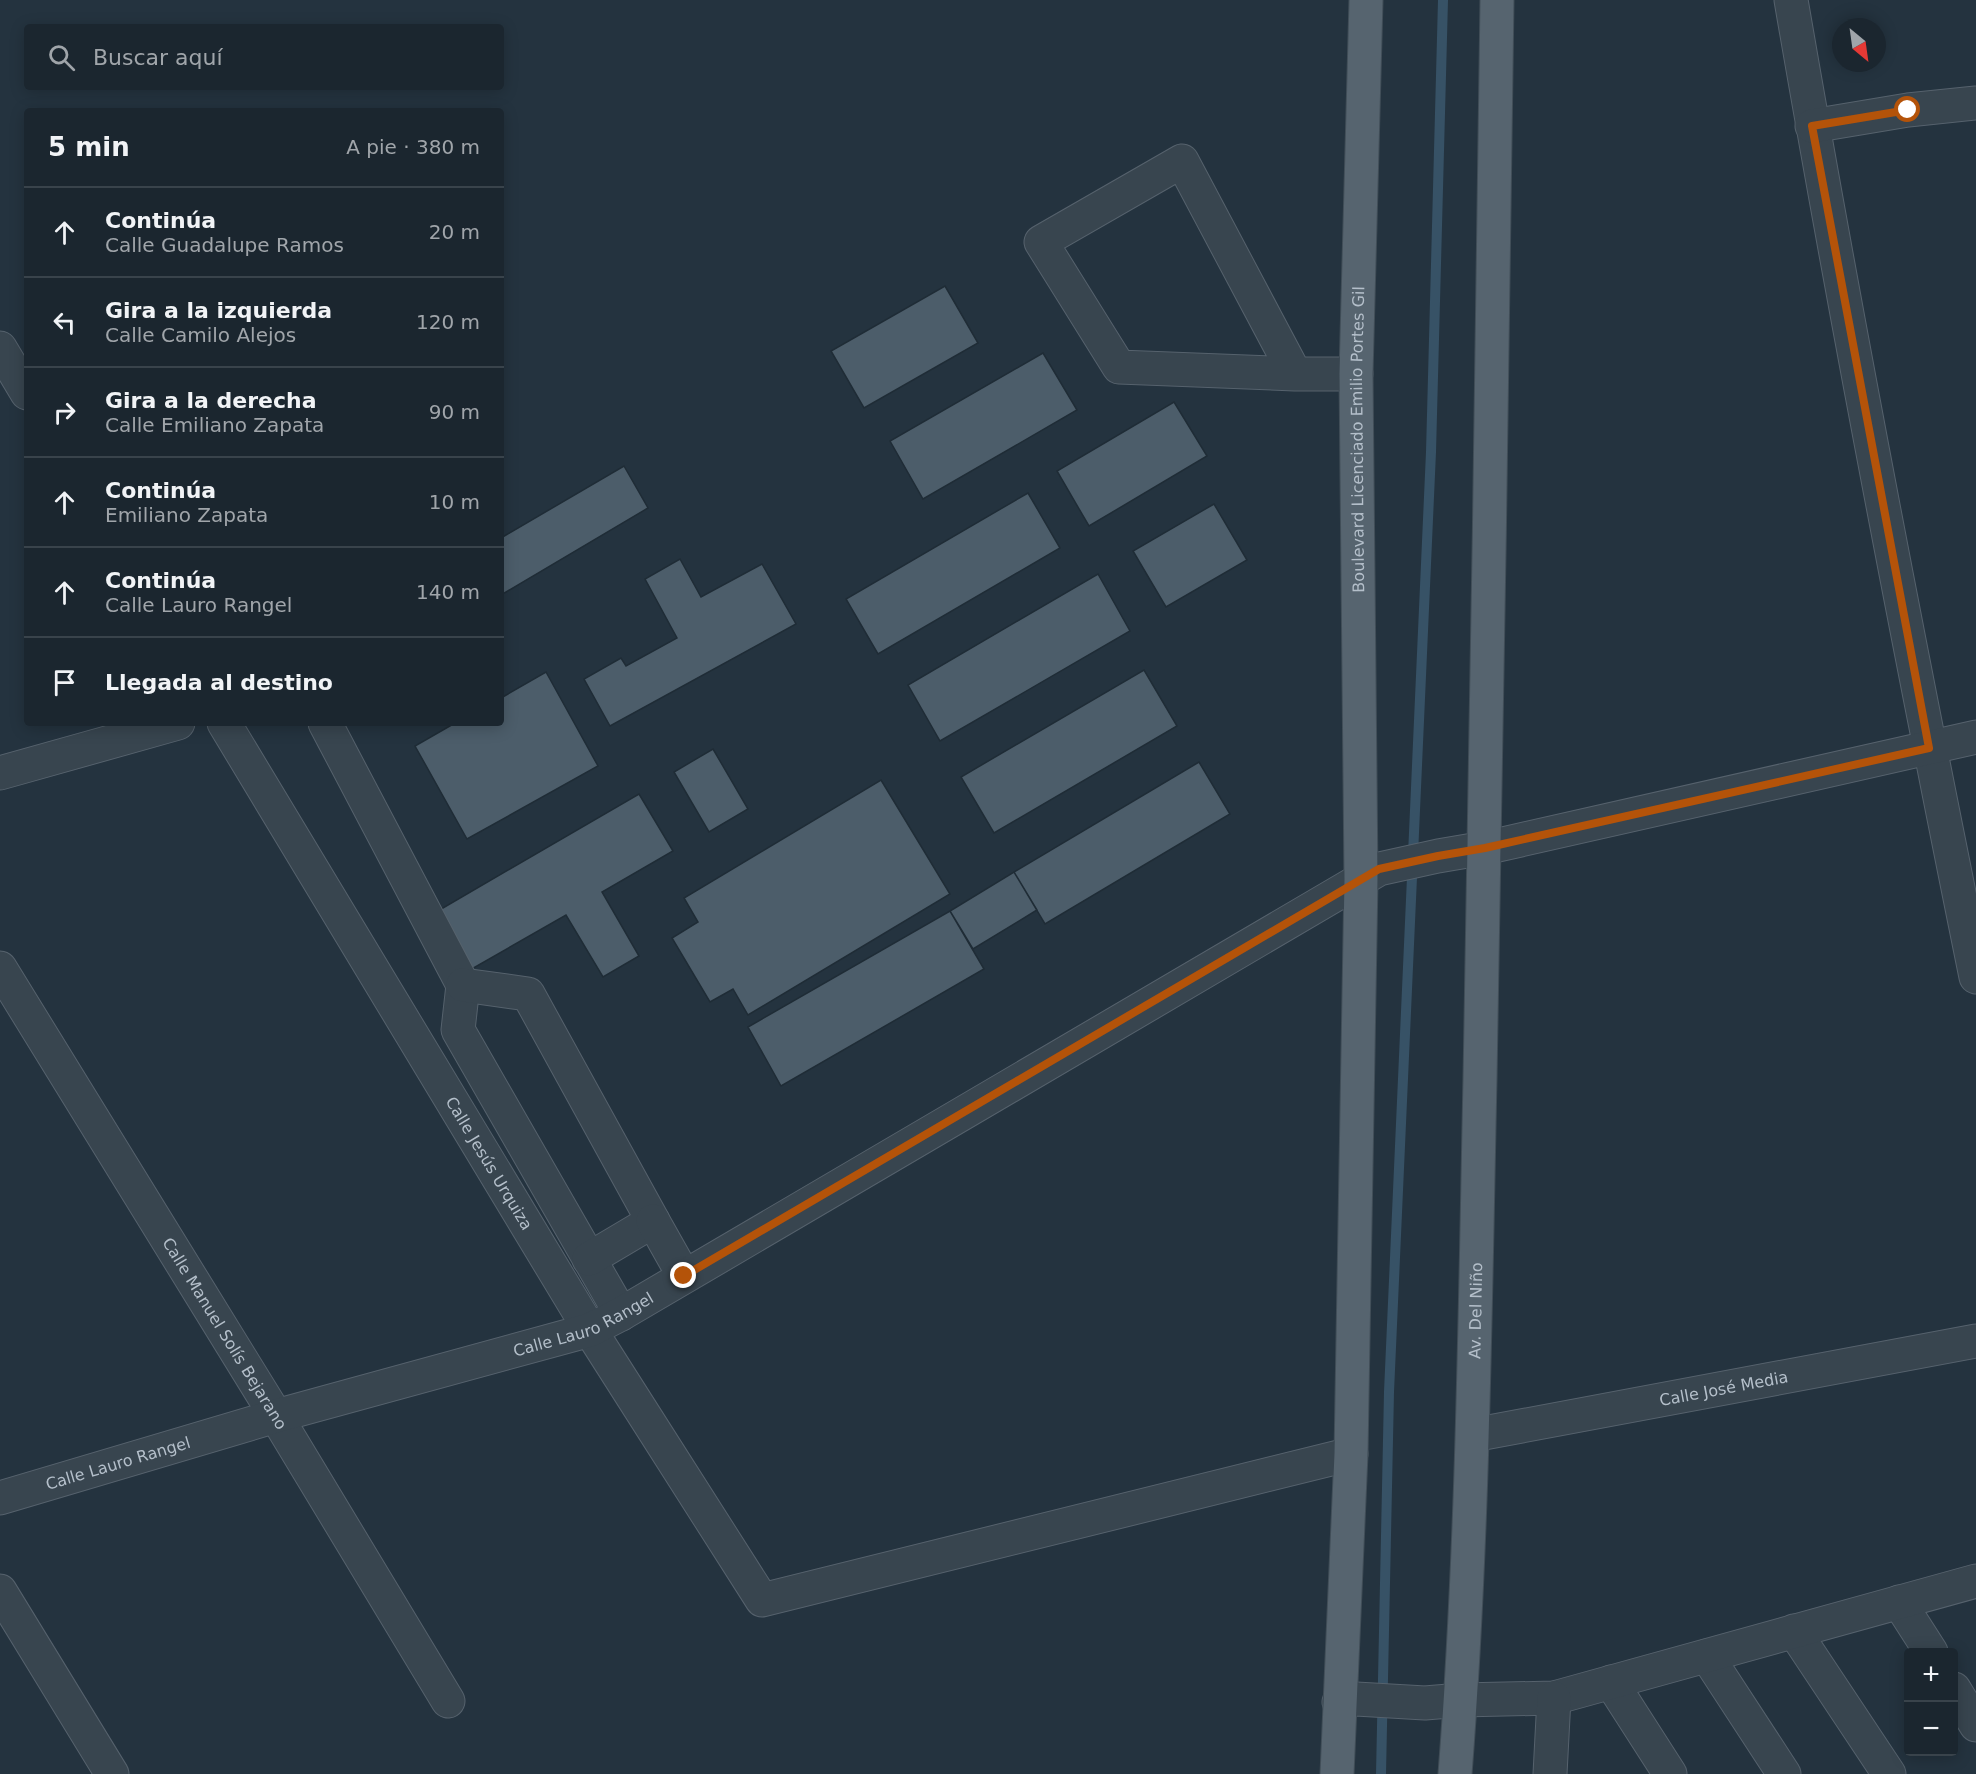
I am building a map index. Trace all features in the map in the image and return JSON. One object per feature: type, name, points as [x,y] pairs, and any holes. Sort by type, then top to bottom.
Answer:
[{"type":"main road","name":"Boulevard Licenciado Emilio Portes Gil","points":[[1366,0],[1356,374],[1370,874]]},
{"type":"main road","points":[[1485,848],[1497,0]]},
{"type":"main road","name":"Av. Del Niño","points":[[1455,1774],[1461,1700],[1473,1435],[1485,848]]},
{"type":"main road","points":[[1337,1774],[1347,1701],[1351,1454],[1370,874]]},
{"type":"street","points":[[1791,0],[1812,126],[1929,748],[1976,977]]},
{"type":"street","points":[[1812,126],[1908,110],[1976,103]]},
{"type":"street","points":[[1295,374],[1182,161],[1041,242],[1119,367],[1295,374],[1356,374]]},
{"type":"street","points":[[0,348],[24,388]]},
{"type":"street","points":[[0,773],[167,726]]},
{"type":"street","name":"Calle Jesús Urquiza","points":[[226,726],[590,1330],[762,1600],[1351,1454]]},
{"type":"street","points":[[327,726],[463,985],[458,1030],[621,1314]]},
{"type":"street","name":"Calle Lauro Rangel","points":[[0,1498],[276,1416],[590,1330],[621,1314],[1370,874],[1438,856],[1485,848],[1976,737]]},
{"type":"street","name":"Calle Manuel Solís Bejarano","points":[[0,968],[276,1416],[448,1701]]},
{"type":"street","points":[[463,985],[528,994],[684,1276]]},
{"type":"street","points":[[589,1259],[653,1221]]},
{"type":"street","name":"Calle José Media","points":[[1473,1435],[1976,1341]]},
{"type":"street","points":[[1347,1701],[1425,1703],[1554,1698],[1976,1581]]},
{"type":"street","points":[[0,1591],[112,1774]]},
{"type":"street","points":[[1899,1602],[1928,1648]]},
{"type":"street","points":[[1794,1631],[1889,1774]]},
{"type":"street","points":[[1707,1656],[1784,1774]]},
{"type":"street","points":[[1611,1682],[1670,1774]]},
{"type":"street","points":[[1958,1697],[1976,1725]]},
{"type":"street","points":[[1550,1773],[1554,1698]]},
{"type":"building","points":[[945,286],[978,343],[864,408],[831,351]]},
{"type":"building","points":[[1043,353],[1077,410],[923,499],[890,441]]},
{"type":"building","points":[[1174,402],[1207,456],[1089,526],[1057,471]]},
{"type":"building","points":[[624,466],[648,508],[504,593],[504,536]]},
{"type":"building","points":[[1028,493],[1060,548],[878,654],[846,599]]},
{"type":"building","points":[[1214,504],[1247,560],[1166,607],[1133,551]]},
{"type":"building","points":[[680,559],[701,597],[762,564],[796,624],[610,726],[584,679],[621,658],[626,666],[677,638],[645,579]]},
{"type":"building","points":[[1098,574],[1130,631],[940,741],[908,685]]},
{"type":"building","points":[[1144,670],[1177,726],[994,833],[961,777]]},
{"type":"building","points":[[546,672],[598,766],[467,839],[415,746],[450,726],[504,726],[504,696]]},
{"type":"building","points":[[713,749],[748,809],[709,832],[674,772]]},
{"type":"building","points":[[1199,762],[1230,814],[1045,924],[1014,872]]},
{"type":"building","points":[[881,780],[950,894],[748,1015],[733,989],[710,1002],[672,938],[698,922],[684,898]]},
{"type":"building","points":[[639,794],[673,851],[602,892],[639,956],[603,977],[566,915],[470,970],[436,912]]},
{"type":"building","points":[[1014,872],[1037,910],[973,949],[950,911]]},
{"type":"building","points":[[950,911],[984,969],[781,1086],[748,1027]]},
{"type":"waterway","points":[[1381,1774],[1389,1392],[1431,452],[1443,0]]},
{"type":"route","points":[[684,1276],[1379,869],[1485,848],[1929,748],[1812,126],[1908,110]]}]
